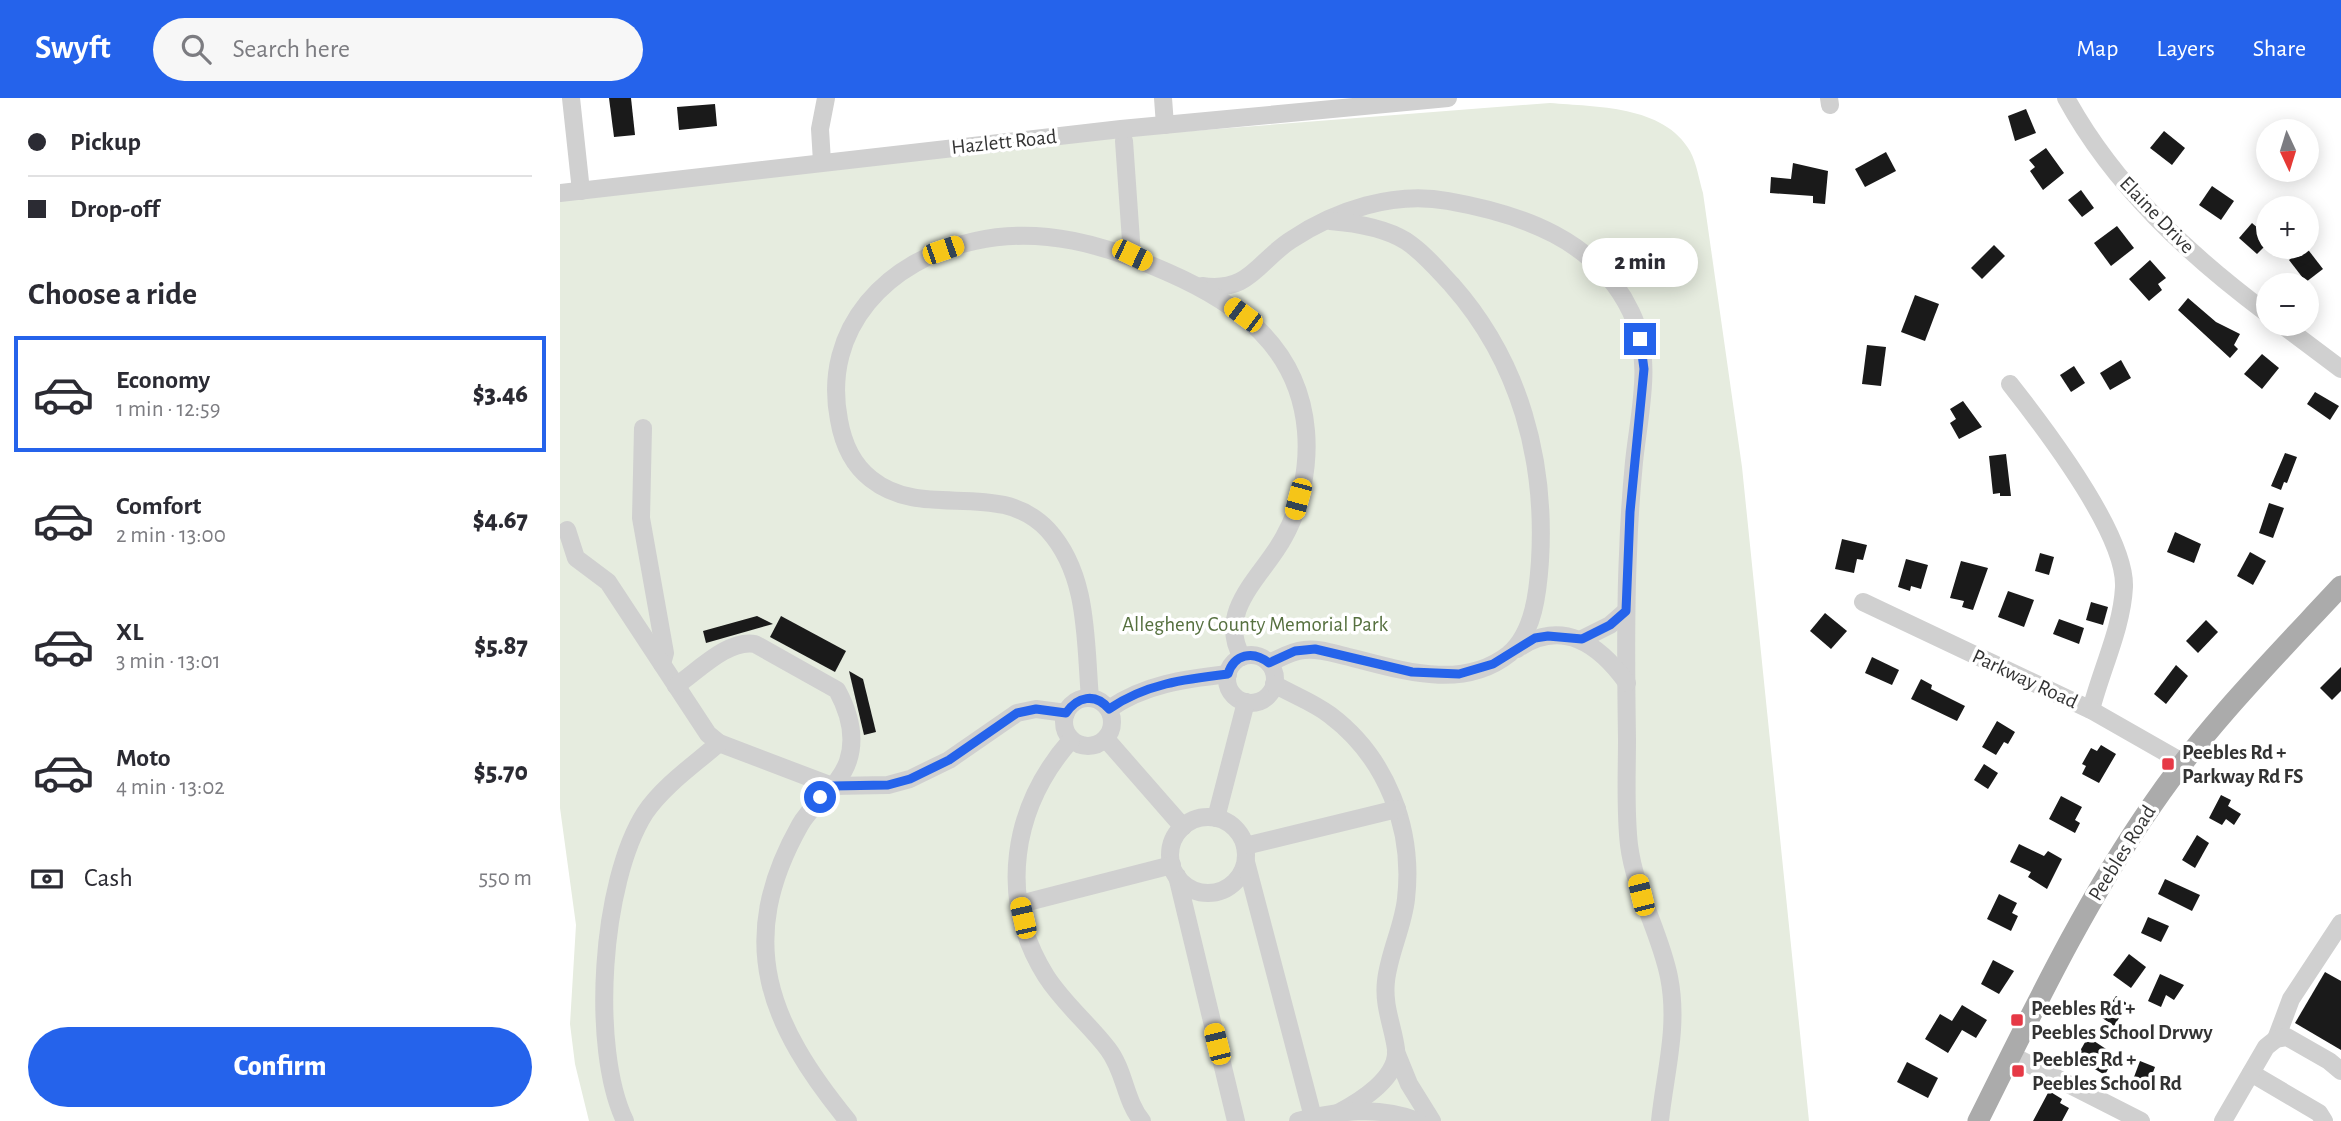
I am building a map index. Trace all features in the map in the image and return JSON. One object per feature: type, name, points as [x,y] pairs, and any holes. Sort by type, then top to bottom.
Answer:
[{"type":"main road","name":"Peebles Road","points":[[1978,1121],[2099,889],[2153,804],[2222,715],[2341,586]]},
{"type":"street","points":[[571,98],[581,191]]},
{"type":"street","points":[[822,162],[820,129],[826,98]]},
{"type":"street","points":[[1163,98],[1165,125]]},
{"type":"street","name":"Hazlett Road","points":[[560,193],[1165,125],[1448,98]]},
{"type":"street","name":"Elaine Drive","points":[[2066,98],[2101,155],[2154,216],[2196,256],[2256,304]]},
{"type":"street","points":[[1124,141],[1132,255]]},
{"type":"street","points":[[1202,286],[1218,287],[1242,282],[1258,272],[1287,242],[1325,221],[1388,201],[1431,198],[1450,201],[1553,232],[1579,247],[1608,275],[1633,316],[1640,339],[1644,369],[1631,500],[1626,611],[1629,845],[1641,895],[1669,976],[1674,1017],[1660,1121]]},
{"type":"street","points":[[1325,221],[1389,233],[1418,250],[1460,294],[1498,350],[1513,379],[1537,465],[1541,542],[1534,606],[1524,634],[1511,653]]},
{"type":"street","points":[[1090,698],[1080,592],[1069,559],[1056,540],[1030,514],[1013,506],[977,499],[923,501],[907,498],[878,484],[856,465],[848,449],[837,411],[835,374],[844,340],[867,305],[901,273],[943,250],[987,238],[1030,236],[1081,242],[1132,255],[1202,286],[1243,315],[1275,347],[1296,386],[1307,434],[1304,479],[1293,520],[1273,556],[1236,610],[1235,645],[1242,656]]},
{"type":"street","points":[[2296,336],[2341,369]]},
{"type":"street","points":[[2010,384],[2071,466],[2121,562],[2123,597],[2091,710]]},
{"type":"street","points":[[643,428],[640,518],[665,653],[662,664]]},
{"type":"street","points":[[567,530],[576,558],[608,582],[701,726],[719,743],[832,786],[888,785],[910,779],[949,760],[1017,713],[1036,709],[1066,713]]},
{"type":"street","name":"Parkway Road","points":[[1863,602],[2091,710],[2184,763]]},
{"type":"street","points":[[1534,606],[1542,623],[1558,636]]},
{"type":"street","points":[[1582,639],[1610,625],[1626,611]]},
{"type":"street","points":[[1269,663],[1295,651],[1315,649],[1412,672],[1444,676],[1477,671],[1535,638],[1558,636],[1582,639],[1603,654],[1626,683]]},
{"type":"street","points":[[676,686],[727,650],[746,642],[755,644],[837,690],[844,701],[852,737],[847,764],[801,824],[782,862],[765,915],[764,955],[774,999],[793,1042],[818,1083],[848,1121]]},
{"type":"street","points":[[1256,655],[1269,663],[1274,671],[1274,684],[1263,699],[1246,702],[1232,693],[1228,674],[1234,662],[1242,656],[1256,655]]},
{"type":"street","points":[[1109,709],[1126,697],[1163,684],[1228,674]]},
{"type":"street","points":[[1274,684],[1310,702],[1344,726],[1378,768],[1397,809],[1405,833],[1408,869],[1406,902],[1386,982],[1388,1020],[1396,1052],[1409,1084],[1432,1121]]},
{"type":"street","points":[[1090,698],[1109,709],[1113,722],[1106,739],[1091,746],[1072,740],[1065,730],[1066,713],[1072,704],[1090,698]]},
{"type":"street","points":[[1216,818],[1246,702]]},
{"type":"street","points":[[1106,739],[1182,827]]},
{"type":"street","points":[[1072,740],[1042,776],[1023,825],[1017,869],[1020,904],[1035,958],[1058,994],[1109,1050],[1128,1090],[1136,1118]]},
{"type":"street","points":[[625,1121],[609,1065],[604,998],[609,931],[615,897],[632,841],[646,811],[719,743]]},
{"type":"street","points":[[1174,870],[1196,891],[1217,892],[1232,884],[1246,854],[1397,809]]},
{"type":"street","points":[[1236,1121],[1174,870],[1172,842],[1182,827],[1196,819],[1216,818],[1234,826],[1246,854],[1308,1120],[1338,1113],[1382,1111],[1418,1121]]},
{"type":"street","points":[[1020,904],[1174,870]]},
{"type":"street","points":[[2276,1039],[2291,999],[2341,923]]},
{"type":"street","points":[[2223,1121],[2266,1046],[2276,1039],[2287,1037],[2329,1061],[2341,1072]]},
{"type":"street","points":[[1338,1113],[1370,1095],[1390,1068],[1396,1052]]},
{"type":"street","points":[[2011,1055],[2141,1121]]},
{"type":"street","points":[[2251,1073],[2319,1113],[2324,1121]]},
{"type":"green space","name":"Allegheny County Memorial Park","points":[[1550,103],[1627,111],[1663,125],[1678,136],[1690,151],[1703,193],[1742,467],[1809,1121],[589,1121],[575,1064],[570,1024],[576,925],[560,808],[560,200],[1114,137]]},
{"type":"building","points":[[609,98],[631,98],[635,135],[614,137]]},
{"type":"building","points":[[715,104],[717,126],[679,130],[677,107]]},
{"type":"building","points":[[2026,109],[2036,133],[2015,141],[2008,116]]},
{"type":"building","points":[[2164,131],[2185,148],[2172,165],[2150,148]]},
{"type":"building","points":[[2046,148],[2064,173],[2043,190],[2030,171],[2035,167],[2029,160]]},
{"type":"building","points":[[1886,152],[1896,171],[1865,187],[1855,169]]},
{"type":"building","points":[[1793,163],[1828,171],[1825,204],[1813,203],[1813,196],[1770,193],[1771,177],[1791,179]]},
{"type":"building","points":[[2212,186],[2234,201],[2221,220],[2199,205]]},
{"type":"building","points":[[2081,190],[2094,208],[2082,217],[2068,200]]},
{"type":"building","points":[[2252,223],[2256,226],[2256,253],[2239,238]]},
{"type":"building","points":[[2117,226],[2134,248],[2111,266],[2094,243]]},
{"type":"building","points":[[1994,245],[2005,256],[1982,279],[1971,268]]},
{"type":"building","points":[[2315,259],[2323,269],[2318,273],[2299,273],[2289,260]]},
{"type":"building","points":[[2150,260],[2166,278],[2158,284],[2162,290],[2149,301],[2129,279]]},
{"type":"building","points":[[1915,295],[1939,304],[1925,341],[1901,332]]},
{"type":"building","points":[[2188,298],[2216,322],[2240,334],[2234,345],[2238,349],[2230,358],[2178,310]]},
{"type":"building","points":[[1867,345],[1886,347],[1881,386],[1862,384]]},
{"type":"building","points":[[2262,354],[2279,368],[2262,389],[2244,374]]},
{"type":"building","points":[[2121,360],[2131,378],[2110,390],[2100,373]]},
{"type":"building","points":[[2074,366],[2085,383],[2071,392],[2060,375]]},
{"type":"building","points":[[2315,392],[2339,406],[2330,420],[2307,404]]},
{"type":"building","points":[[1963,401],[1982,427],[1959,439],[1950,423],[1956,419],[1950,409]]},
{"type":"building","points":[[2285,453],[2297,457],[2287,483],[2284,482],[2281,490],[2271,486]]},
{"type":"building","points":[[2006,454],[2011,496],[2000,496],[2000,493],[1993,494],[1989,456]]},
{"type":"building","points":[[2269,503],[2284,508],[2273,538],[2259,533]]},
{"type":"building","points":[[2175,532],[2201,544],[2194,563],[2167,552]]},
{"type":"building","points":[[1842,539],[1867,545],[1863,560],[1857,559],[1854,573],[1835,569]]},
{"type":"building","points":[[2250,552],[2266,561],[2253,585],[2237,576]]},
{"type":"building","points":[[2040,553],[2054,557],[2049,575],[2035,571]]},
{"type":"building","points":[[1906,559],[1928,565],[1921,589],[1911,586],[1910,591],[1898,587]]},
{"type":"building","points":[[1961,561],[1988,568],[1973,610],[1962,607],[1964,601],[1950,598]]},
{"type":"building","points":[[2008,591],[2034,600],[2024,627],[1998,617]]},
{"type":"building","points":[[2091,602],[2108,607],[2103,625],[2086,620]]},
{"type":"building","points":[[1825,613],[1847,631],[1831,649],[1810,631]]},
{"type":"building","points":[[757,616],[773,624],[706,643],[703,631]]},
{"type":"building","points":[[781,616],[846,651],[835,672],[770,637]]},
{"type":"building","points":[[2059,619],[2084,628],[2079,644],[2053,634]]},
{"type":"building","points":[[2206,620],[2218,632],[2198,653],[2186,641]]},
{"type":"building","points":[[1872,657],[1899,670],[1892,685],[1865,673]]},
{"type":"building","points":[[2176,665],[2188,676],[2166,704],[2154,694]]},
{"type":"building","points":[[2341,667],[2341,691],[2332,700],[2320,688]]},
{"type":"building","points":[[849,671],[863,679],[876,732],[864,735]]},
{"type":"building","points":[[1921,679],[1932,685],[1931,689],[1965,706],[1957,721],[1911,699]]},
{"type":"building","points":[[1997,721],[2015,732],[2008,744],[2004,742],[1996,755],[1982,747]]},
{"type":"building","points":[[2101,745],[2116,754],[2099,783],[2082,774],[2086,766],[2082,764],[2091,748],[2097,751]]},
{"type":"building","points":[[1984,764],[1998,773],[1988,789],[1974,780]]},
{"type":"building","points":[[2221,795],[2231,800],[2228,806],[2241,814],[2234,825],[2226,819],[2222,825],[2209,818]]},
{"type":"building","points":[[2061,796],[2082,807],[2075,820],[2080,823],[2075,833],[2049,819]]},
{"type":"building","points":[[2197,835],[2209,843],[2195,868],[2182,860]]},
{"type":"building","points":[[2019,844],[2044,856],[2048,851],[2062,859],[2047,889],[2028,877],[2031,872],[2010,862]]},
{"type":"building","points":[[2165,879],[2200,895],[2192,911],[2158,894]]},
{"type":"building","points":[[1999,894],[2017,903],[2012,913],[2018,916],[2011,931],[1987,919]]},
{"type":"building","points":[[2148,917],[2169,926],[2161,942],[2141,933]]},
{"type":"building","points":[[2129,954],[2146,967],[2131,988],[2113,975]]},
{"type":"building","points":[[1993,960],[2014,971],[1999,994],[1981,984]]},
{"type":"building","points":[[2325,972],[2341,981],[2341,1050],[2295,1023]]},
{"type":"building","points":[[2160,974],[2184,985],[2174,1000],[2166,995],[2161,1007],[2148,1001]]},
{"type":"building","points":[[2116,996],[2128,1004],[2114,1026],[2098,1015],[2108,999],[2112,1002]]},
{"type":"building","points":[[1962,1005],[1987,1020],[1976,1038],[1962,1030],[1948,1053],[1925,1039],[1940,1014],[1952,1021]]},
{"type":"building","points":[[2088,1037],[2115,1055],[2105,1075],[2076,1058]]},
{"type":"building","points":[[2140,1061],[2155,1067],[2149,1083],[2134,1077]]},
{"type":"building","points":[[1907,1062],[1938,1078],[1928,1098],[1897,1082]]},
{"type":"building","points":[[2049,1091],[2062,1099],[2060,1103],[2069,1108],[2062,1121],[2033,1121]]},
{"type":"place","name":"Peebles Rd + Parkway Rd FS","points":[[2168,764]]},
{"type":"place","name":"Peebles Rd + Peebles School Drvwy","points":[[2017,1020]]},
{"type":"place","name":"Peebles Rd + Peebles School Rd","points":[[2018,1071]]},
{"type":"route","points":[[820,797],[832,786],[888,785],[910,779],[949,760],[1017,713],[1036,709],[1066,713],[1072,704],[1086,698],[1096,699],[1109,709],[1142,690],[1182,679],[1228,674],[1234,662],[1242,656],[1256,655],[1269,663],[1295,651],[1315,649],[1412,672],[1444,676],[1477,671],[1535,638],[1558,636],[1582,639],[1598,632],[1626,611],[1630,512],[1643,389],[1644,369],[1640,339]]}]
